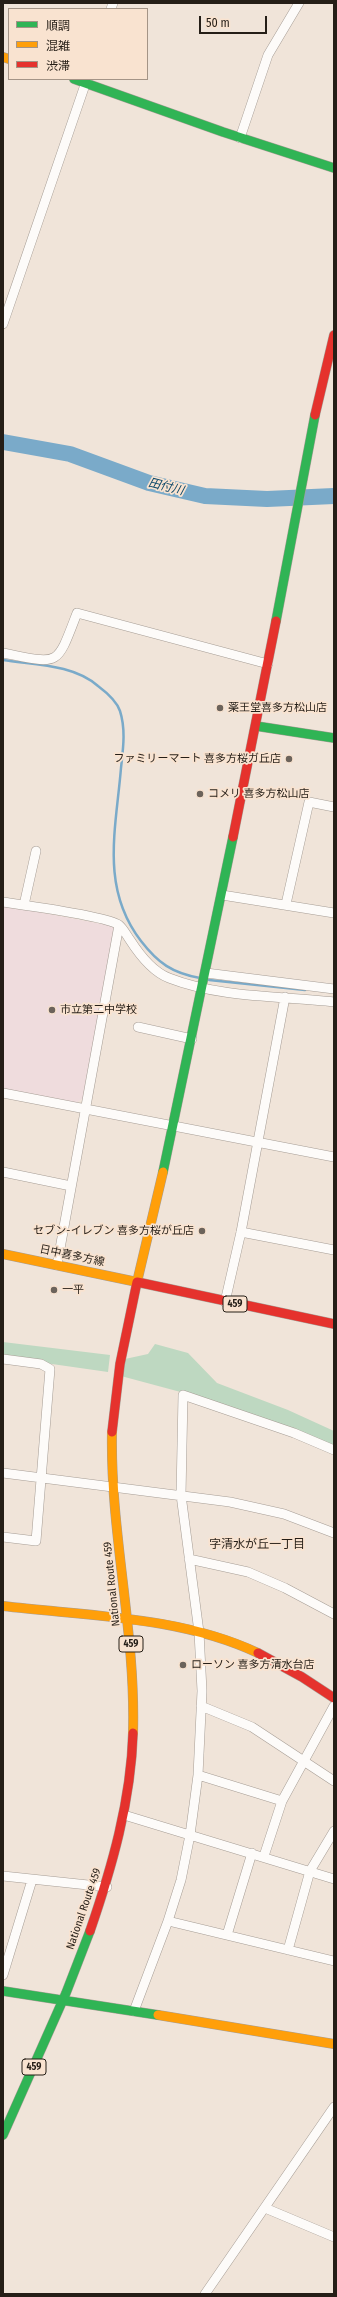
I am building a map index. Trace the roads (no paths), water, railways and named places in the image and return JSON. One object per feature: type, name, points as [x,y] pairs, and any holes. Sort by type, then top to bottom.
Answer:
[{"type":"main road","points":[[86,81],[240,138],[334,168]]},
{"type":"main road","name":"National Route 459","points":[[3,2135],[64,1999],[106,1887],[124,1815],[134,1743],[134,1707],[128,1621],[114,1486],[112,1447],[114,1408],[119,1367],[137,1282],[174,1126],[206,973],[292,547],[323,377],[334,335]]},
{"type":"main road","points":[[256,726],[334,738]]},
{"type":"main road","name":"日中喜多方線","points":[[3,1254],[137,1282]]},
{"type":"main road","name":"459","points":[[137,1282],[225,1302],[334,1324]]},
{"type":"main road","points":[[3,1606],[128,1621],[199,1632],[238,1644],[276,1660],[296,1671],[334,1698]]},
{"type":"main road","points":[[3,1991],[64,1999],[334,2044]]},
{"type":"street","points":[[240,138],[268,55],[299,3]]},
{"type":"street","points":[[3,324],[86,81]]},
{"type":"street","points":[[3,653],[44,661],[54,659],[64,648],[77,613],[268,664]]},
{"type":"street","points":[[286,904],[309,802],[334,807]]},
{"type":"street","points":[[24,906],[36,851]]},
{"type":"street","points":[[222,895],[286,904],[334,913]]},
{"type":"street","points":[[3,902],[103,920],[119,925],[136,950],[162,975],[202,988],[254,995],[334,1002]]},
{"type":"street","points":[[57,1265],[119,925]]},
{"type":"street","points":[[206,973],[334,989]]},
{"type":"street","points":[[225,1302],[241,1232],[285,997]]},
{"type":"street","points":[[138,1027],[192,1039]]},
{"type":"street","points":[[3,1093],[334,1157]]},
{"type":"street","points":[[3,1172],[71,1186]]},
{"type":"street","points":[[241,1232],[334,1250]]},
{"type":"street","points":[[3,1359],[42,1364],[50,1369],[36,1541],[3,1537]]},
{"type":"street","points":[[134,2011],[168,1921],[181,1880],[190,1835],[198,1775],[201,1706],[199,1632],[181,1495],[183,1395],[294,1433],[334,1450]]},
{"type":"street","points":[[3,1473],[181,1495],[257,1508],[284,1514],[334,1533]]},
{"type":"street","points":[[189,1560],[248,1572],[285,1588],[334,1614]]},
{"type":"street","points":[[201,1706],[252,1726],[305,1760],[334,1781]]},
{"type":"street","points":[[264,1856],[282,1800],[334,1706]]},
{"type":"street","points":[[198,1775],[282,1800]]},
{"type":"street","points":[[124,1815],[264,1856],[334,1879]]},
{"type":"street","points":[[288,1950],[310,1871],[334,1831]]},
{"type":"street","points":[[227,1935],[252,1853]]},
{"type":"street","points":[[3,1876],[106,1887]]},
{"type":"street","points":[[3,1975],[32,1880]]},
{"type":"street","points":[[168,1921],[334,1961]]},
{"type":"street","points":[[205,2294],[334,2107]]},
{"type":"street","points":[[265,2208],[334,2237]]},
{"type":"waterway","name":"田付川","points":[[3,442],[70,454],[149,483],[205,496],[267,499],[334,496]]},
{"type":"waterway","points":[[3,660],[65,669],[77,673],[101,688],[116,704],[122,718],[124,740],[114,836],[115,879],[120,900],[128,921],[141,941],[153,955],[166,966],[174,970],[200,978]]},
{"type":"waterway","points":[[209,980],[305,990]]},
{"type":"place","name":"薬王堂喜多方松山店","points":[[220,708]]},
{"type":"place","name":"ファミリーマート 喜多方桜ガ丘店","points":[[289,759]]},
{"type":"place","name":"コメリ 喜多方松山店","points":[[200,794]]},
{"type":"place","name":"市立第二中学校","points":[[52,1010]]},
{"type":"place","name":"セブン-イレブン 喜多方桜が丘店","points":[[202,1231]]},
{"type":"place","name":"一平","points":[[54,1290]]},
{"type":"place","name":"ローソン 喜多方清水台店","points":[[183,1665]]},
{"type":"district","name":"字清水が丘一丁目","points":[[257,1545]]}]
